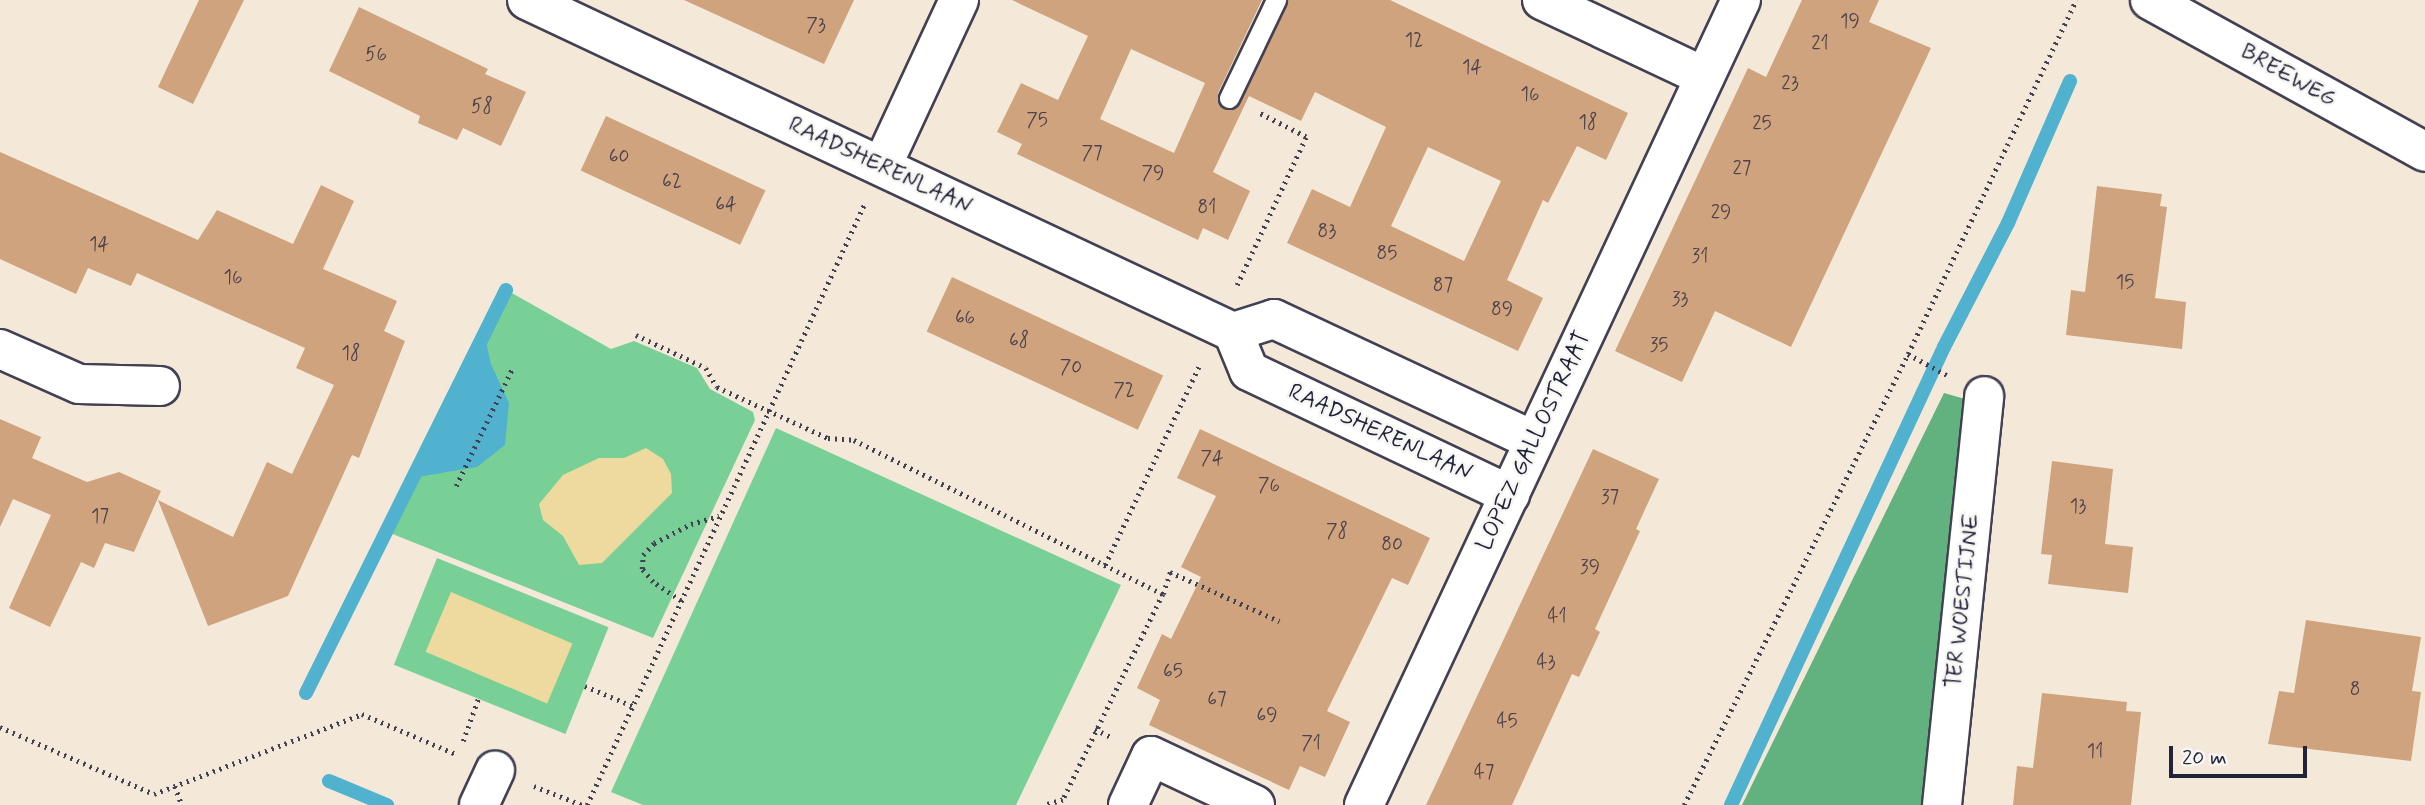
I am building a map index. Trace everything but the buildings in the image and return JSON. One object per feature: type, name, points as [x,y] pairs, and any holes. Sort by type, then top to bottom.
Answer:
[{"type":"street","name":"RAADSHERENLAAN","points":[[527,0],[1226,329],[1249,371],[1510,495]]},
{"type":"street","points":[[882,166],[959,0]]},
{"type":"street","points":[[1542,0],[1705,77]]},
{"type":"street","name":"LOPEZ GALLOSTRAAT","points":[[1364,805],[1741,0]]},
{"type":"street","name":"BREEWEG","points":[[2150,0],[2425,152]]},
{"type":"street","points":[[1226,329],[1274,319],[1534,441]]},
{"type":"street","points":[[0,349],[79,384],[160,386]]},
{"type":"street","name":"TER WOESTIJNE","points":[[1942,805],[1984,396]]},
{"type":"street","points":[[1128,805],[1151,756],[1255,805]]},
{"type":"street","points":[[479,805],[495,771]]},
{"type":"lane","points":[[1229,98],[1276,0]]},
{"type":"path","points":[[1684,805],[1908,354],[2076,0]]},
{"type":"path","points":[[1105,565],[1226,329],[1306,137],[1229,98]]},
{"type":"path","points":[[587,805],[882,166]]},
{"type":"path","points":[[636,335],[706,368],[717,387],[828,438],[854,440],[1163,594]]},
{"type":"path","points":[[456,486],[512,369]]},
{"type":"path","points":[[681,601],[642,569],[643,555],[654,543],[691,524],[720,516]]},
{"type":"path","points":[[1046,805],[1063,800],[1163,594],[1170,572],[1279,621]]},
{"type":"path","points":[[585,686],[633,706]]},
{"type":"path","points":[[458,755],[478,699]]},
{"type":"path","points":[[0,727],[153,794],[362,714],[582,805]]},
{"type":"path","points":[[174,786],[182,805]]},
{"type":"green space","points":[[510,292],[611,349],[634,341],[697,368],[710,389],[753,412],[755,420],[653,638],[390,533]]},
{"type":"green space","points":[[1944,393],[1965,399],[1921,805],[1742,805]]},
{"type":"green space","points":[[776,428],[1121,585],[1016,805],[643,805],[611,792]]},
{"type":"green space","points":[[437,558],[609,627],[565,734],[394,665]]},
{"type":"sand","points":[[646,448],[663,459],[671,474],[672,493],[602,563],[579,565],[563,536],[543,520],[539,504],[563,475],[599,458],[624,458]]},
{"type":"sand","points":[[451,592],[573,644],[547,703],[426,652]]},
{"type":"water","points":[[484,333],[491,364],[509,403],[505,445],[477,467],[412,478]]},
{"type":"waterway","points":[[1731,805],[1944,347],[2008,223],[2070,81]]},
{"type":"waterway","points":[[306,693],[506,290]]},
{"type":"waterway","points":[[329,781],[387,805]]}]
